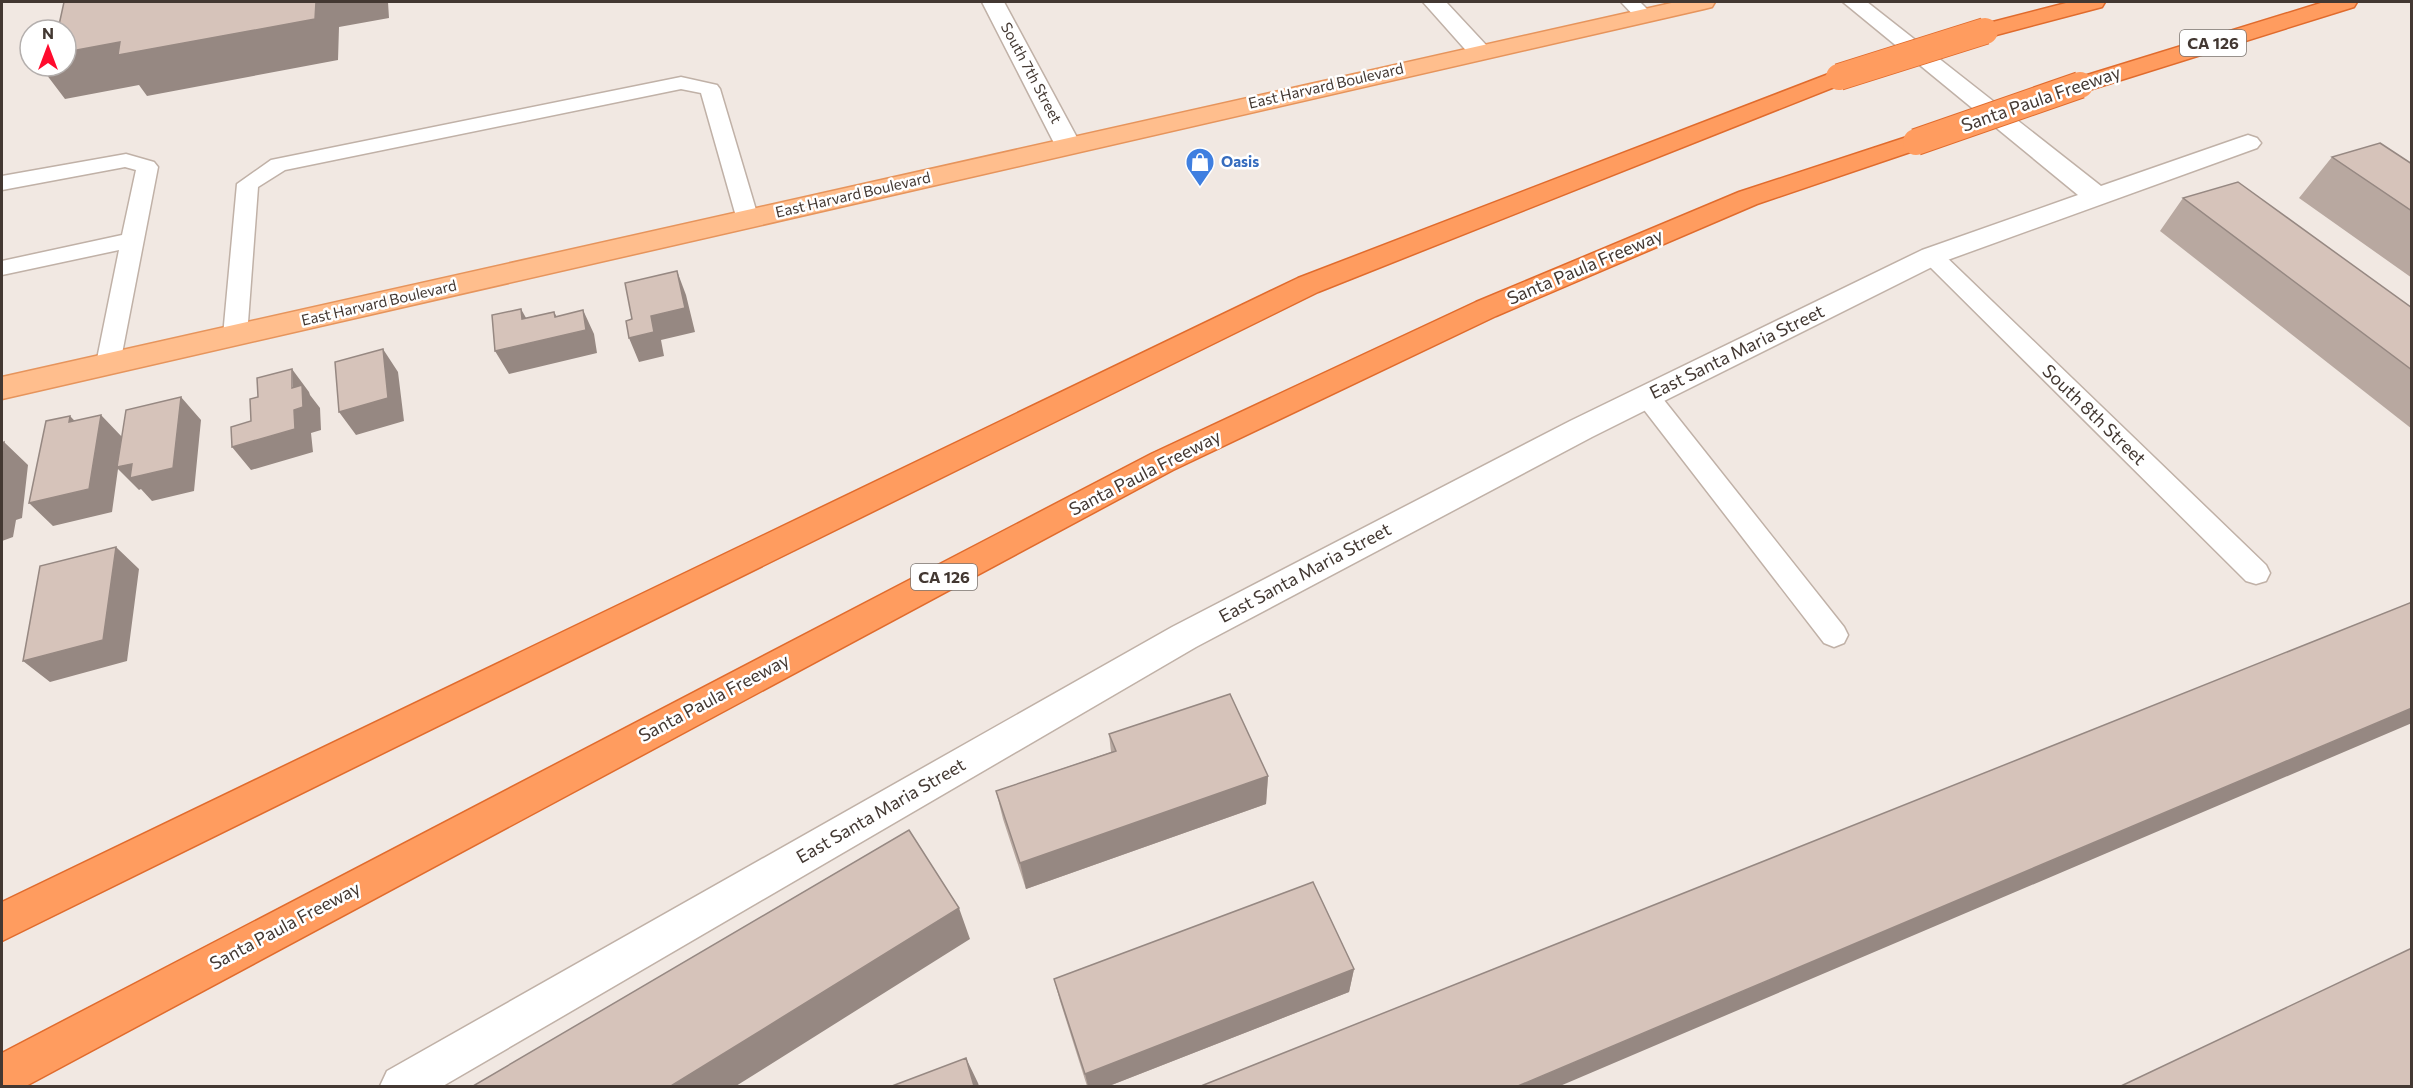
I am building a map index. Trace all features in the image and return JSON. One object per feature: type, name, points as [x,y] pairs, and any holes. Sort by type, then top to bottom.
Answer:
[{"type":"highway","points":[[2,921],[1308,285],[1839,78],[1985,31],[2094,2]]},
{"type":"highway","name":"Santa Paula Freeway","points":[[2,1076],[1162,462],[1486,309],[1748,198],[2079,85],[2346,2]]},
{"type":"main road","name":"East Harvard Boulevard","points":[[2,388],[748,220],[1479,51],[1637,8],[1704,2]]},
{"type":"street","name":"South 7th Street","points":[[993,2],[1068,145]]},
{"type":"street","points":[[1434,2],[1479,51]]},
{"type":"street","points":[[1854,2],[2099,198]]},
{"type":"street","name":"East Santa Maria Street","points":[[402,1086],[1184,637],[1647,396],[1932,256],[2248,143]]},
{"type":"lane","points":[[235,336],[248,184],[278,165],[681,83],[710,89],[748,220]]},
{"type":"lane","points":[[2,183],[126,160],[147,167],[108,364]]},
{"type":"lane","points":[[2,268],[134,240]]},
{"type":"lane","name":"South 8th Street","points":[[1932,256],[2256,573]]},
{"type":"lane","points":[[1647,396],[1833,635]]},
{"type":"building","points":[[64,2],[316,2],[315,19],[118,55],[120,42],[78,50],[78,18],[61,18]]},
{"type":"building","points":[[2380,143],[2412,164],[2412,211],[2332,157]]},
{"type":"building","points":[[2238,182],[2412,308],[2412,370],[2183,198]]},
{"type":"building","points":[[677,271],[685,308],[651,316],[654,332],[629,338],[626,321],[632,319],[625,283]]},
{"type":"building","points":[[521,309],[522,319],[554,312],[555,317],[583,310],[586,330],[495,351],[492,315]]},
{"type":"building","points":[[383,349],[388,398],[339,412],[335,362]]},
{"type":"building","points":[[292,369],[292,388],[302,385],[303,407],[294,410],[295,429],[232,447],[231,427],[251,421],[250,399],[258,397],[257,378]]},
{"type":"building","points":[[181,397],[173,468],[130,478],[132,464],[117,467],[126,410]]},
{"type":"building","points":[[101,415],[89,489],[29,503],[46,421],[70,416],[69,422]]},
{"type":"building","points":[[116,547],[103,640],[23,661],[40,566]]},
{"type":"building","points":[[2412,602],[2412,708],[1518,1086],[1201,1086]]},
{"type":"building","points":[[1230,694],[1268,776],[1020,863],[996,791],[1116,751],[1109,734]]},
{"type":"building","points":[[909,830],[959,908],[671,1086],[473,1086]]},
{"type":"building","points":[[1313,882],[1354,969],[1085,1074],[1054,979]]},
{"type":"building","points":[[2412,948],[2412,1086],[2121,1086]]},
{"type":"building","points":[[966,1058],[974,1086],[892,1086]]},
{"type":"place","name":"Oasis","points":[[1200,188]]}]
